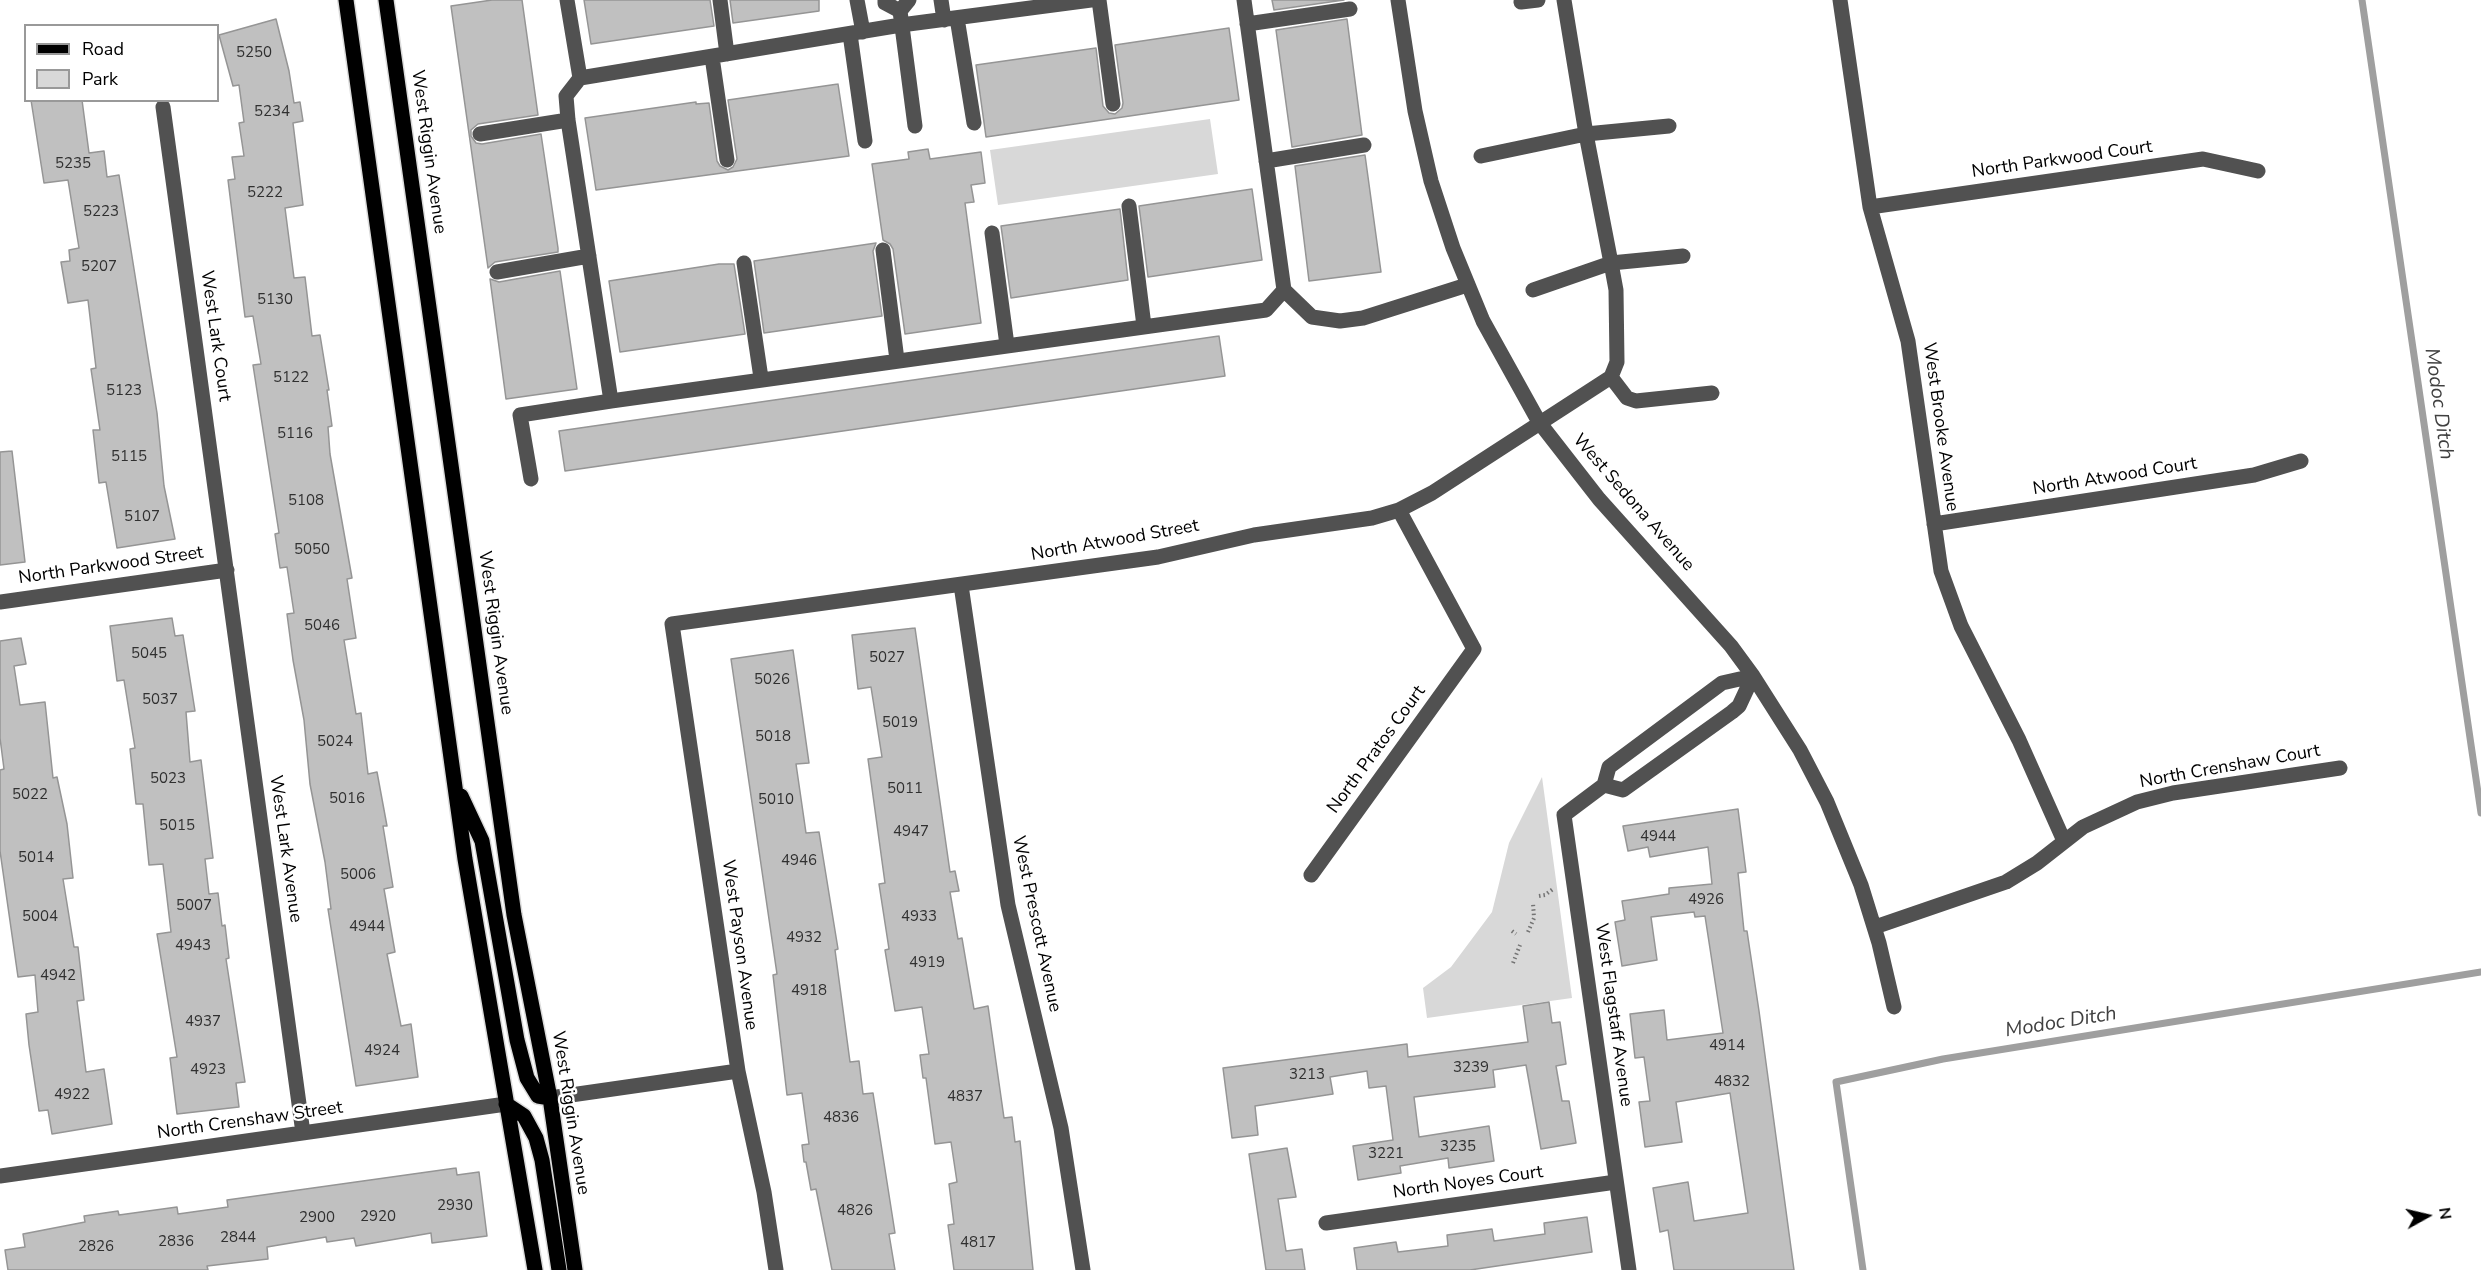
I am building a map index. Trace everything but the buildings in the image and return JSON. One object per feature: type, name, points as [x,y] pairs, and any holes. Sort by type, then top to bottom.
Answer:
[{"type":"main road","points":[[346,0],[454,783],[535,1270]]},
{"type":"main road","name":"West Riggin Avenue","points":[[386,0],[514,915],[550,1098],[575,1270]]},
{"type":"main road","points":[[454,783],[482,841],[516,1040],[527,1078],[538,1096],[550,1098]]},
{"type":"main road","points":[[506,1104],[524,1116],[536,1138],[542,1160],[559,1270]]},
{"type":"street","points":[[567,0],[580,78]]},
{"type":"street","points":[[720,0],[720,55],[727,160]]},
{"type":"street","points":[[857,0],[856,33],[866,141]]},
{"type":"street","points":[[885,0],[885,3],[904,12],[951,19],[1090,0],[1113,104]]},
{"type":"street","points":[[941,0],[951,19],[974,123]]},
{"type":"street","points":[[1244,0],[1284,290],[1312,317],[1340,321],[1363,318],[1467,285]]},
{"type":"street","name":"West Sedona Avenue","points":[[1398,0],[1422,146],[1442,215],[1467,285],[1504,362],[1539,422],[1599,498],[1710,621],[1753,676],[1800,750],[1827,802],[1861,885],[1875,927],[1894,1007]]},
{"type":"street","points":[[1521,2],[1538,0]]},
{"type":"street","points":[[1564,0],[1586,134],[1616,290],[1617,362],[1611,377],[1627,398],[1636,401],[1712,393]]},
{"type":"street","name":"West Brooke Avenue","points":[[1840,0],[1870,207],[1908,341],[1941,571],[1961,626],[2019,740],[2064,841]]},
{"type":"street","points":[[1247,24],[1350,9]]},
{"type":"street","points":[[611,400],[566,96],[580,78],[856,33],[904,12]]},
{"type":"street","points":[[904,12],[915,126]]},
{"type":"street","name":"West Lark Court","points":[[163,107],[227,570]]},
{"type":"street","points":[[480,134],[568,120]]},
{"type":"street","points":[[1481,156],[1586,134],[1669,126]]},
{"type":"street","points":[[1266,161],[1364,145]]},
{"type":"street","name":"North Parkwood Court","points":[[1870,207],[2202,159],[2258,171]]},
{"type":"street","points":[[1129,206],[1144,326]]},
{"type":"street","points":[[992,233],[1007,345]]},
{"type":"street","points":[[883,250],[897,360]]},
{"type":"street","points":[[497,272],[589,256]]},
{"type":"street","points":[[1533,290],[1611,263],[1683,256]]},
{"type":"street","points":[[744,263],[761,378]]},
{"type":"street","points":[[531,479],[520,415],[761,378],[1266,310],[1284,290]]},
{"type":"street","name":"North Atwood Street","points":[[672,624],[1167,556],[1244,537],[1372,518],[1399,510],[1432,493],[1611,377]]},
{"type":"street","name":"North Atwood Court","points":[[1934,524],[2254,475],[2301,461]]},
{"type":"street","name":"North Pratos Court","points":[[1311,875],[1474,649],[1399,510]]},
{"type":"street","name":"North Parkwood Street","points":[[0,602],[227,570]]},
{"type":"street","name":"West Lark Avenue","points":[[227,570],[303,1133]]},
{"type":"street","name":"West Prescott Avenue","points":[[961,585],[1008,905],[1061,1128],[1083,1270]]},
{"type":"street","name":"West Payson Avenue","points":[[672,624],[738,1071],[764,1192],[776,1270]]},
{"type":"street","points":[[1604,786],[1623,790],[1738,706],[1753,676]]},
{"type":"street","name":"West Flagstaff Avenue","points":[[1629,1270],[1564,815],[1604,786],[1609,767],[1722,682],[1753,676]]},
{"type":"street","points":[[1638,746],[1653,768]]},
{"type":"street","name":"North Crenshaw Court","points":[[2064,841],[2102,816],[2155,796],[2340,768]]},
{"type":"street","points":[[1875,927],[2006,882],[2037,863],[2064,841]]},
{"type":"street","points":[[550,1098],[738,1071]]},
{"type":"street","name":"North Crenshaw Street","points":[[0,1176],[506,1104]]},
{"type":"street","name":"North Noyes Court","points":[[1326,1223],[1616,1182]]},
{"type":"path","points":[[1539,896],[1553,889]]},
{"type":"path","points":[[1528,932],[1534,918],[1533,903]]},
{"type":"path","points":[[1513,963],[1520,945]]},
{"type":"green space","points":[[1210,119],[1218,174],[998,205],[990,150]]},
{"type":"green space","points":[[1542,777],[1572,998],[1427,1018],[1423,988],[1451,967],[1492,912],[1509,843]]},
{"type":"waterway","name":"Modoc Ditch","points":[[2362,0],[2481,813]]},
{"type":"waterway","name":"Modoc Ditch","points":[[1863,1270],[1836,1082],[1943,1059],[2481,972]]}]
